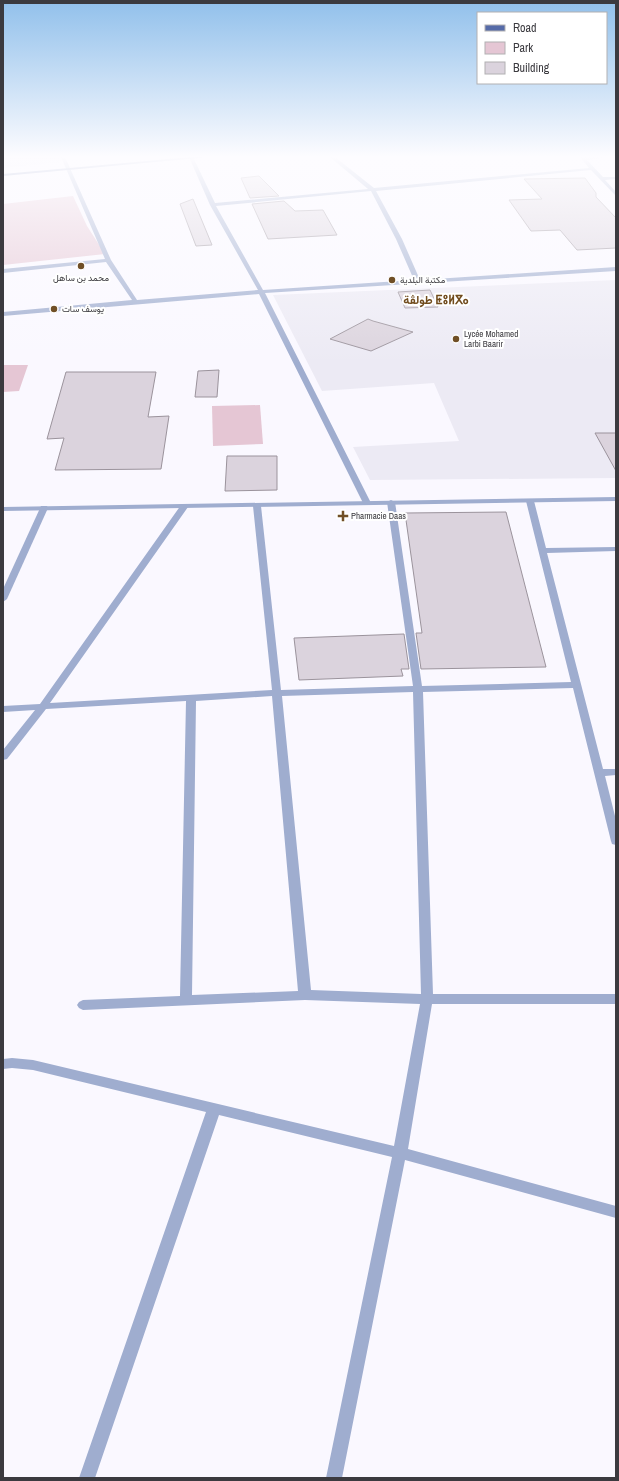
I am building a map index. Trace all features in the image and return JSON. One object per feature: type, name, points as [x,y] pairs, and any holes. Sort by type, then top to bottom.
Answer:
[{"type":"street","points":[[93,226],[108,260],[135,301]]},
{"type":"street","points":[[225,226],[261,291],[367,503]]},
{"type":"street","points":[[392,226],[418,282]]},
{"type":"street","points":[[3,271],[108,260]]},
{"type":"street","points":[[3,314],[135,301],[261,291],[616,269]]},
{"type":"street","points":[[3,509],[257,506],[391,502],[616,500]]},
{"type":"street","points":[[530,501],[575,685],[600,773],[616,840]]},
{"type":"street","points":[[334,1478],[400,1153],[427,999],[418,688],[391,502]]},
{"type":"street","points":[[257,506],[277,693],[304,995]]},
{"type":"street","points":[[3,757],[42,708],[184,507]]},
{"type":"street","points":[[3,598],[44,508]]},
{"type":"street","points":[[542,551],[616,549]]},
{"type":"street","points":[[3,709],[42,708],[277,693],[418,688],[575,685]]},
{"type":"street","points":[[186,1000],[191,698]]},
{"type":"street","points":[[600,773],[616,772]]},
{"type":"street","points":[[83,1005],[304,995],[427,999],[616,999]]},
{"type":"street","points":[[3,1064],[12,1063],[33,1065],[400,1153],[616,1212]]},
{"type":"street","points":[[87,1478],[214,1109]]},
{"type":"shaded area","name":"Lycée Mohamed Larbi Baarir","points":[[616,280],[616,478],[370,480],[353,447],[459,441],[434,383],[322,391],[273,295]]},
{"type":"green space","points":[[3,226],[87,226],[105,254],[3,265]]},
{"type":"green space","points":[[3,365],[28,365],[19,391],[3,392]]},
{"type":"green space","points":[[260,405],[263,444],[213,446],[212,406]]},
{"type":"building","points":[[188,226],[204,226],[212,245],[196,246]]},
{"type":"building","points":[[262,226],[332,226],[337,235],[268,239]]},
{"type":"building","points":[[528,226],[616,226],[616,248],[577,250],[560,230],[531,231]]},
{"type":"building","points":[[430,290],[438,307],[405,308],[398,292]]},
{"type":"building","points":[[368,319],[413,332],[371,351],[330,339]]},
{"type":"building","points":[[219,370],[217,397],[195,397],[198,371]]},
{"type":"building","points":[[66,372],[156,372],[148,417],[169,416],[161,469],[55,470],[64,438],[47,439]]},
{"type":"building","points":[[595,433],[616,433],[616,471]]},
{"type":"building","points":[[227,456],[277,456],[277,490],[225,491]]},
{"type":"building","points":[[506,512],[546,667],[421,669],[416,633],[422,633],[405,513]]},
{"type":"building","points":[[404,634],[409,669],[401,669],[403,676],[299,680],[294,638]]},
{"type":"place","name":"محمد بن ساهل","points":[[81,266]]},
{"type":"place","name":"مكتبة البلدية","points":[[392,280]]},
{"type":"place","name":"يوسف سات","points":[[54,309]]},
{"type":"place","name":"Lycée Mohamed Larbi Baarir","points":[[456,339]]},
{"type":"place","name":"Pharmacie Daas","points":[[343,516]]},
{"type":"district","name":"طولڤة ⵟⵓⵍⴳⴰ","points":[[436,300]]}]
